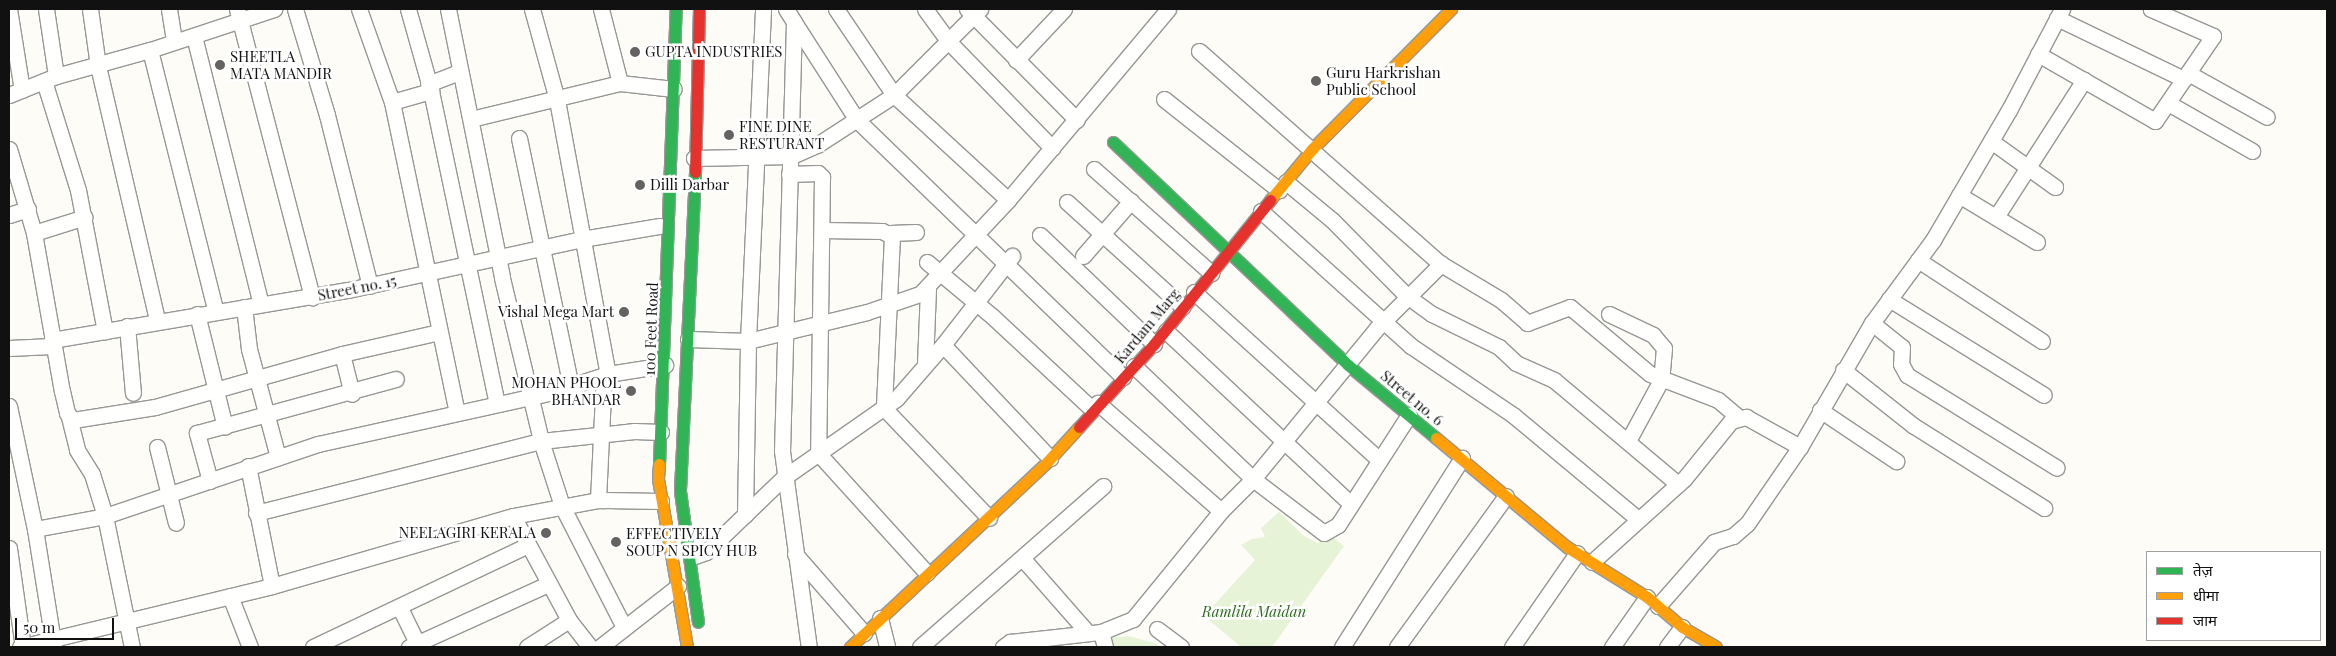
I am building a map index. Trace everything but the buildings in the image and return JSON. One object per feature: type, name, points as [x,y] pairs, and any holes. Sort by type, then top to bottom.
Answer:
[{"type":"street","points":[[9,9],[15,92],[50,78],[98,66],[194,36],[239,14],[268,10]]},
{"type":"street","points":[[46,9],[50,78],[85,217],[105,331]]},
{"type":"street","points":[[90,9],[98,66],[157,320]]},
{"type":"street","points":[[169,9],[174,42]]},
{"type":"street","points":[[295,9],[327,115],[370,286]]},
{"type":"street","points":[[359,9],[392,102],[456,412]]},
{"type":"street","points":[[408,9],[429,88],[497,403]]},
{"type":"street","points":[[448,9],[497,257],[541,441],[562,506],[624,627]]},
{"type":"street","points":[[532,9],[557,100],[606,374],[598,500]]},
{"type":"street","points":[[602,9],[620,83]]},
{"type":"street","name":"100 Feet Road","points":[[676,9],[665,365],[661,432],[661,501],[678,586],[687,647]]},
{"type":"street","points":[[699,9],[688,339],[680,491],[700,638]]},
{"type":"street","points":[[745,515],[748,341],[763,9]]},
{"type":"street","points":[[786,9],[857,120],[978,234],[1009,260],[1123,377]]},
{"type":"street","points":[[836,9],[894,95],[1008,200]]},
{"type":"street","points":[[925,9],[949,42],[1052,148]]},
{"type":"street","points":[[1016,60],[1064,9]]},
{"type":"street","points":[[688,339],[748,341],[784,330],[819,323],[886,305],[916,296],[928,288],[978,234],[1077,120],[1168,9]]},
{"type":"street","name":"Kardam Marg","points":[[850,647],[927,573],[989,518],[1050,458],[1095,406],[1166,331],[1194,292],[1312,149],[1451,9]]},
{"type":"street","points":[[2038,54],[2155,121],[2214,36],[2151,9]]},
{"type":"street","points":[[694,158],[792,156],[817,145],[894,95],[949,42],[973,11],[1016,60],[1077,120]]},
{"type":"street","points":[[239,14],[312,297]]},
{"type":"street","points":[[1612,647],[1652,601],[1714,542],[1734,536],[1743,528],[1800,447],[1872,323],[1918,260],[1959,195],[1991,141],[2060,14],[2267,117]]},
{"type":"street","points":[[794,22],[792,156],[789,174],[784,330],[783,478],[809,647]]},
{"type":"street","points":[[194,36],[261,304]]},
{"type":"street","points":[[150,50],[216,312]]},
{"type":"street","points":[[1199,52],[1441,264],[1501,300],[1527,323],[1536,322],[1562,307],[1578,311],[1641,367],[1661,380],[1718,400],[1738,417],[1756,422],[1800,447]]},
{"type":"street","points":[[392,102],[429,88],[460,72]]},
{"type":"street","points":[[1996,217],[2084,80]]},
{"type":"street","points":[[471,120],[620,83],[674,89]]},
{"type":"street","points":[[1164,99],[1282,186],[1332,220],[1407,296],[1432,314],[1499,347],[1516,363],[1554,380],[1678,484]]},
{"type":"street","points":[[2168,103],[2252,151]]},
{"type":"street","points":[[519,138],[571,386]]},
{"type":"street","points":[[1991,141],[2055,187]]},
{"type":"street","name":"Street no. 6","points":[[1113,142],[1230,250],[1348,365],[1577,553],[1652,601],[1682,627],[1716,647]]},
{"type":"street","points":[[9,149],[34,233],[52,343],[77,450],[92,474],[105,516],[132,647]]},
{"type":"street","points":[[1094,169],[1211,273]]},
{"type":"street","points":[[789,174],[821,175],[822,230],[818,453],[927,573]]},
{"type":"street","points":[[1959,195],[2037,242]]},
{"type":"street","points":[[1083,256],[1131,201]]},
{"type":"street","points":[[1067,202],[1183,307]]},
{"type":"street","points":[[9,215],[28,209]]},
{"type":"street","points":[[1262,211],[1411,346],[1542,438],[1638,519]]},
{"type":"street","points":[[34,233],[85,217]]},
{"type":"street","name":"Street no. 15","points":[[9,348],[52,343],[157,320],[312,297],[582,239],[660,226]]},
{"type":"street","points":[[822,230],[890,233],[916,232]]},
{"type":"street","points":[[890,233],[886,305],[884,408],[989,518]]},
{"type":"street","points":[[1040,235],[1154,344]]},
{"type":"street","points":[[695,556],[706,552],[783,478],[884,408],[943,345],[1009,260]]},
{"type":"street","points":[[1918,260],[2042,341]]},
{"type":"street","points":[[927,262],[940,276],[1221,511]]},
{"type":"street","points":[[1003,647],[1010,642],[1094,633],[1123,624],[1142,612],[1221,511],[1253,479],[1384,320],[1441,264]]},
{"type":"street","points":[[926,364],[928,288]]},
{"type":"street","points":[[1194,292],[1379,460]]},
{"type":"street","points":[[1889,299],[2044,395]]},
{"type":"street","points":[[244,307],[249,349],[278,456]]},
{"type":"street","points":[[197,314],[225,427]]},
{"type":"street","points":[[1609,314],[1653,334],[1664,348],[1661,380],[1628,441]]},
{"type":"street","points":[[1872,323],[1902,347],[1900,364],[1907,375],[2057,468]]},
{"type":"street","points":[[127,326],[133,393]]},
{"type":"street","points":[[1166,331],[1351,504]]},
{"type":"street","points":[[69,417],[77,420],[137,410],[216,391],[342,354],[439,332]]},
{"type":"street","points":[[943,345],[1050,458]]},
{"type":"street","points":[[342,354],[352,394]]},
{"type":"street","points":[[35,529],[105,516],[278,456],[384,427],[529,397],[606,374],[665,365]]},
{"type":"street","points":[[1134,366],[1253,479],[1324,533],[1338,526],[1409,414]]},
{"type":"street","points":[[1843,370],[1914,426],[2044,508]]},
{"type":"street","points":[[210,481],[197,435],[352,394],[396,379]]},
{"type":"street","points":[[9,406],[35,529],[19,555],[35,645]]},
{"type":"street","points":[[1820,410],[1896,461]]},
{"type":"street","points":[[1592,562],[1678,484],[1731,421],[1738,417]]},
{"type":"street","points":[[256,513],[541,441],[601,433],[661,432]]},
{"type":"street","points":[[157,447],[167,496],[176,523]]},
{"type":"street","points":[[1342,647],[1462,458]]},
{"type":"street","points":[[248,466],[272,586]]},
{"type":"street","points":[[920,647],[1103,486]]},
{"type":"street","points":[[1397,647],[1506,496]]},
{"type":"street","points":[[35,645],[272,586],[513,516],[598,500],[661,501]]},
{"type":"street","points":[[513,516],[569,620],[590,647]]},
{"type":"street","points":[[312,647],[332,643],[528,545]]},
{"type":"street","points":[[1512,647],[1577,553]]},
{"type":"street","points":[[795,554],[864,634]]},
{"type":"street","points":[[19,555],[35,645]]},
{"type":"street","points":[[1022,559],[1094,633],[1105,647]]},
{"type":"street","points":[[400,608],[415,645],[548,584]]},
{"type":"street","points":[[600,647],[678,586]]},
{"type":"street","points":[[230,596],[250,647]]},
{"type":"street","points":[[880,618],[887,647]]},
{"type":"street","points":[[527,647],[569,620]]},
{"type":"street","points":[[1667,647],[1682,627]]},
{"type":"street","points":[[1157,629],[1181,647]]},
{"type":"green space","name":"Ramlila Maidan","points":[[1279,512],[1304,536],[1317,543],[1331,536],[1344,546],[1272,647],[1241,647],[1204,616],[1255,560],[1241,545],[1252,539],[1265,537],[1261,528]]},
{"type":"green space","points":[[1128,636],[1155,643],[1161,647],[1107,647],[1106,638]]},
{"type":"traffic: fast","points":[[659,464],[676,9]]},
{"type":"traffic: fast","points":[[1113,142],[1348,365],[1436,438]]},
{"type":"traffic: fast","points":[[695,172],[680,491],[698,622]]},
{"type":"traffic: slow","points":[[1270,200],[1312,149],[1451,9]]},
{"type":"traffic: slow","points":[[850,647],[1047,462],[1079,427]]},
{"type":"traffic: slow","points":[[1436,438],[1567,547],[1647,597],[1682,627],[1716,647]]},
{"type":"traffic: slow","points":[[659,464],[658,479],[687,647]]},
{"type":"traffic: jam","points":[[695,172],[699,9]]},
{"type":"traffic: jam","points":[[1079,427],[1154,344],[1270,200]]},
{"type":"place","name":"GUPTA INDUSTRIES","points":[[635,52]]},
{"type":"place","name":"SHEETLA MATA MANDIR","points":[[220,65]]},
{"type":"place","name":"Guru Harkrishan Public School","points":[[1316,81]]},
{"type":"place","name":"FINE DINE RESTURANT","points":[[729,135]]},
{"type":"place","name":"Dilli Darbar","points":[[640,185]]},
{"type":"place","name":"Vishal Mega Mart","points":[[624,312]]},
{"type":"place","name":"MOHAN PHOOL BHANDAR","points":[[631,391]]},
{"type":"place","name":"NEELAGIRI KERALA","points":[[546,533]]},
{"type":"place","name":"EFFECTIVELY SOUP N SPICY HUB","points":[[616,542]]}]
